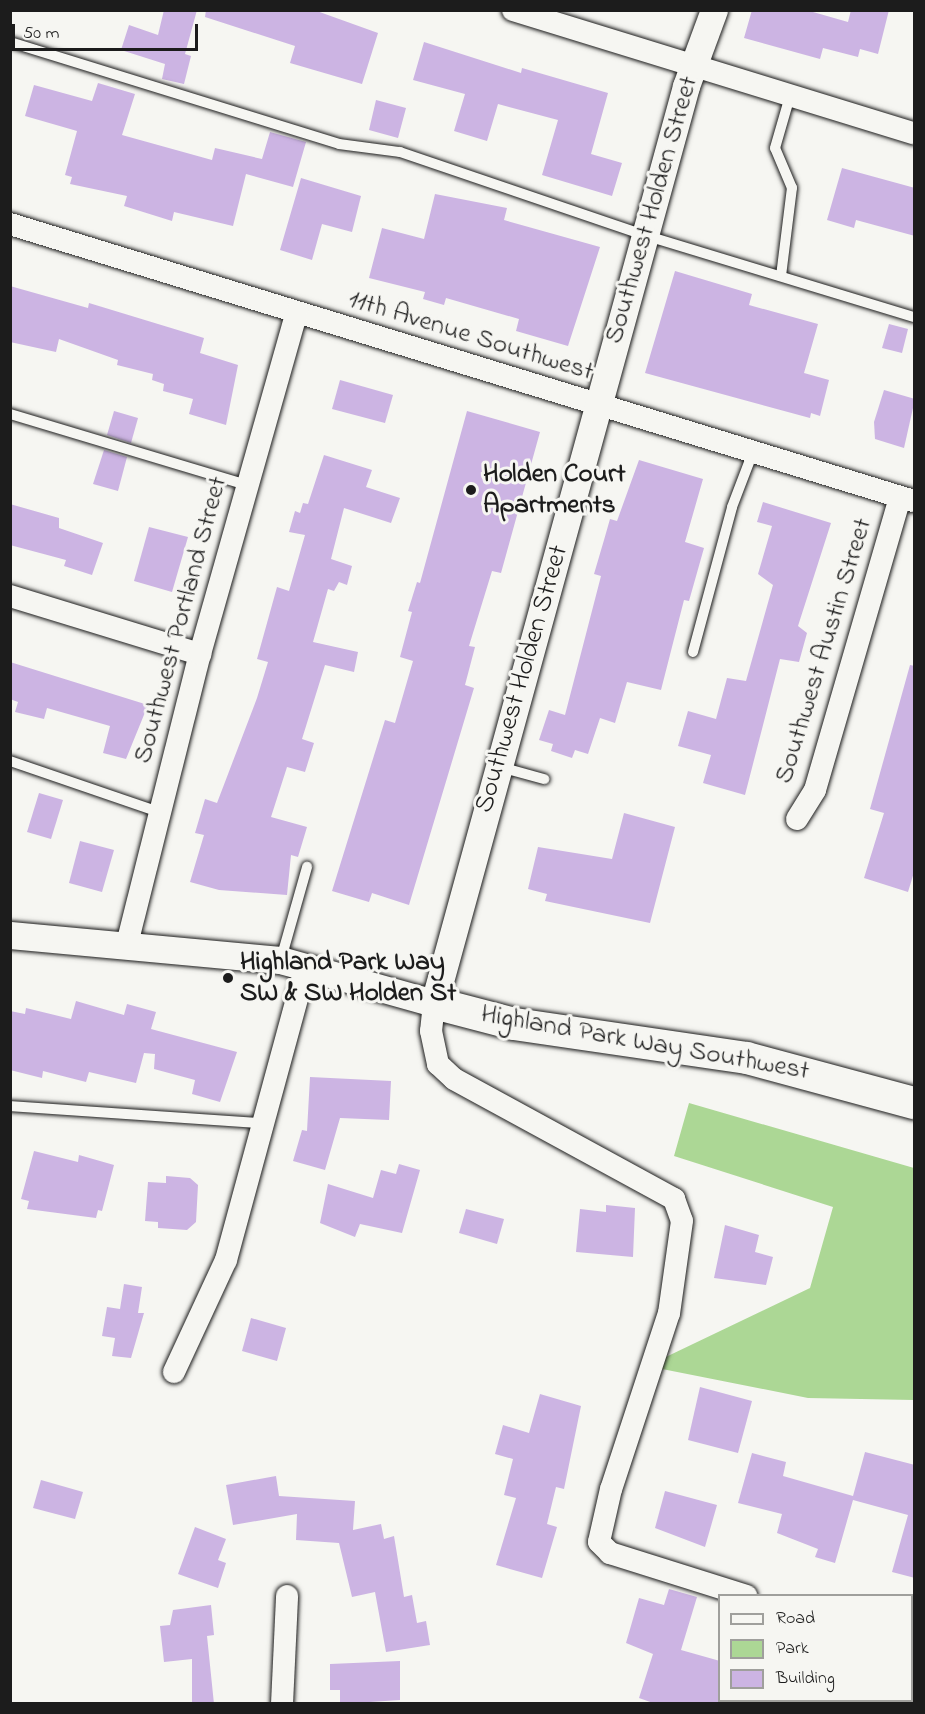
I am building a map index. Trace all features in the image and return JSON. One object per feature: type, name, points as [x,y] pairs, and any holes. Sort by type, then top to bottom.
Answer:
[{"type":"main road","name":"Highland Park Way Southwest","points":[[434,1003],[514,1024],[747,1058],[915,1103]]},
{"type":"street","points":[[513,10],[915,133]]},
{"type":"street","name":"Southwest Holden Street","points":[[434,1003],[644,235],[692,65],[714,10]]},
{"type":"street","name":"11th Avenue Southwest","points":[[10,224],[907,499]]},
{"type":"street","name":"Southwest Portland Street","points":[[127,944],[200,654],[246,485],[297,312]]},
{"type":"street","name":"Southwest Austin Street","points":[[797,819],[815,790],[907,499]]},
{"type":"street","points":[[10,596],[200,654]]},
{"type":"street","name":"Highland Park Way Southwest","points":[[10,935],[127,944],[293,963],[434,1003]]},
{"type":"street","points":[[174,1372],[226,1260],[260,1123],[293,963]]},
{"type":"street","points":[[434,1003],[431,1031],[438,1064],[454,1079],[667,1194],[674,1200],[682,1221],[669,1313],[610,1490],[598,1542],[610,1553],[740,1594]]},
{"type":"street","points":[[282,1704],[287,1596]]},
{"type":"lane","points":[[10,42],[339,144],[400,152],[644,235],[915,317]]},
{"type":"lane","points":[[781,276],[792,188],[775,148],[790,96]]},
{"type":"lane","points":[[10,414],[246,485]]},
{"type":"lane","points":[[693,652],[732,507],[753,452]]},
{"type":"lane","points":[[10,761],[159,812]]},
{"type":"lane","points":[[497,766],[544,779]]},
{"type":"lane","points":[[293,963],[307,867]]},
{"type":"lane","points":[[10,1106],[260,1123]]},
{"type":"green space","points":[[689,1103],[914,1168],[914,1400],[808,1398],[647,1366],[810,1288],[833,1207],[674,1156]]},
{"type":"building","points":[[164,10],[197,10],[185,54],[191,56],[184,84],[162,79],[165,64],[121,50],[129,25],[158,35]]},
{"type":"building","points":[[206,10],[314,10],[378,33],[362,84],[290,63],[295,46],[205,17]]},
{"type":"building","points":[[752,10],[806,10],[848,22],[851,10],[889,10],[878,54],[860,49],[858,57],[823,48],[820,59],[744,38]]},
{"type":"building","points":[[424,42],[521,73],[522,68],[608,93],[591,154],[622,163],[612,196],[542,175],[558,120],[498,104],[487,141],[454,131],[465,94],[413,80]]},
{"type":"building","points":[[98,83],[135,94],[122,135],[212,160],[215,148],[262,159],[270,132],[306,142],[293,187],[246,174],[233,226],[174,212],[172,221],[124,206],[127,196],[70,184],[72,177],[65,175],[77,131],[25,116],[34,85],[92,101]]},
{"type":"building","points":[[376,100],[406,108],[398,138],[369,130]]},
{"type":"building","points":[[842,168],[915,188],[915,236],[856,220],[854,228],[827,220]]},
{"type":"building","points":[[301,178],[361,196],[352,232],[322,224],[312,260],[280,250]]},
{"type":"building","points":[[435,194],[507,208],[504,220],[600,247],[568,346],[516,331],[519,319],[446,298],[444,305],[423,299],[425,292],[369,278],[382,228],[424,239]]},
{"type":"building","points":[[675,271],[752,294],[749,305],[818,324],[804,373],[829,380],[820,416],[811,413],[810,418],[645,373]]},
{"type":"building","points":[[10,286],[88,308],[89,303],[204,338],[200,353],[238,365],[226,425],[189,414],[193,399],[163,391],[164,384],[152,380],[153,374],[117,365],[118,360],[59,339],[56,352],[10,342]]},
{"type":"building","points":[[889,324],[908,329],[902,353],[882,348]]},
{"type":"building","points":[[340,380],[393,395],[385,423],[332,409]]},
{"type":"building","points":[[884,390],[915,399],[904,448],[875,439],[874,422]]},
{"type":"building","points":[[114,411],[138,418],[131,443],[107,435]]},
{"type":"building","points":[[467,411],[540,432],[501,573],[492,571],[469,646],[475,647],[465,685],[474,688],[409,905],[372,893],[369,902],[332,891],[385,720],[395,723],[413,661],[400,657],[412,612],[408,611],[417,582],[420,583]]},
{"type":"building","points":[[104,450],[127,457],[118,491],[93,484]]},
{"type":"building","points":[[324,455],[372,470],[366,487],[400,498],[391,523],[344,508],[331,559],[352,566],[347,585],[339,582],[334,591],[328,589],[313,642],[358,652],[354,672],[325,665],[302,739],[314,743],[305,772],[287,767],[271,817],[307,827],[298,857],[291,855],[287,895],[219,890],[190,882],[204,835],[195,833],[205,799],[217,803],[257,698],[268,662],[257,659],[277,587],[289,591],[305,535],[289,532],[295,511],[300,513],[303,503],[308,504]]},
{"type":"building","points":[[639,460],[703,479],[685,542],[704,548],[689,601],[684,600],[661,690],[627,682],[615,723],[600,718],[588,754],[575,750],[572,758],[551,751],[553,744],[539,740],[549,710],[565,715],[601,576],[594,574],[610,519],[617,521]]},
{"type":"building","points":[[763,502],[831,523],[798,626],[807,633],[799,662],[780,659],[745,795],[703,783],[711,755],[678,746],[688,711],[716,719],[727,678],[746,681],[773,585],[758,574],[772,526],[757,522]]},
{"type":"building","points":[[10,504],[59,518],[59,528],[103,543],[92,575],[64,566],[66,560],[10,545]]},
{"type":"building","points":[[149,527],[188,537],[172,592],[134,581]]},
{"type":"building","points":[[10,662],[148,705],[126,759],[103,753],[110,726],[47,708],[44,719],[15,712],[18,702],[10,699]]},
{"type":"building","points":[[910,665],[915,666],[915,869],[908,892],[864,878],[884,813],[870,809]]},
{"type":"building","points":[[39,793],[63,800],[51,839],[27,832]]},
{"type":"building","points":[[624,813],[675,827],[650,923],[545,901],[547,894],[528,889],[538,847],[612,859]]},
{"type":"building","points":[[80,841],[114,850],[102,892],[69,883]]},
{"type":"building","points":[[76,1001],[124,1015],[127,1004],[156,1012],[151,1029],[237,1052],[220,1102],[192,1094],[195,1080],[154,1069],[155,1054],[144,1053],[136,1083],[89,1072],[86,1082],[43,1071],[42,1078],[10,1070],[10,1011],[25,1014],[26,1008],[71,1019]]},
{"type":"building","points":[[310,1077],[391,1081],[389,1120],[340,1118],[325,1170],[293,1161],[302,1130],[307,1131]]},
{"type":"building","points":[[34,1151],[78,1162],[79,1155],[114,1165],[102,1211],[98,1210],[96,1218],[27,1209],[29,1201],[21,1199]]},
{"type":"building","points":[[399,1164],[420,1170],[402,1233],[360,1224],[355,1237],[320,1223],[328,1184],[373,1198],[381,1170],[396,1174]]},
{"type":"building","points":[[166,1176],[190,1178],[198,1185],[196,1222],[187,1230],[158,1228],[158,1222],[145,1221],[148,1182],[166,1183]]},
{"type":"building","points":[[606,1205],[635,1208],[633,1257],[576,1252],[580,1209],[606,1212]]},
{"type":"building","points":[[466,1209],[504,1219],[497,1244],[459,1233]]},
{"type":"building","points":[[725,1225],[759,1235],[755,1252],[773,1257],[766,1285],[714,1278]]},
{"type":"building","points":[[124,1284],[142,1287],[138,1313],[144,1313],[131,1358],[112,1356],[115,1338],[102,1336],[107,1307],[120,1309]]},
{"type":"building","points":[[251,1318],[286,1328],[277,1361],[242,1351]]},
{"type":"building","points":[[700,1387],[752,1401],[738,1453],[688,1440]]},
{"type":"building","points":[[540,1394],[581,1406],[564,1489],[556,1487],[547,1524],[557,1527],[542,1578],[496,1565],[516,1498],[504,1495],[513,1459],[495,1454],[503,1425],[529,1433]]},
{"type":"building","points":[[865,1452],[915,1465],[915,1578],[892,1572],[908,1515],[853,1500],[835,1563],[815,1557],[818,1549],[777,1533],[782,1514],[738,1503],[752,1453],[786,1462],[783,1476],[853,1496]]},
{"type":"building","points":[[276,1476],[279,1496],[355,1501],[353,1530],[381,1524],[384,1539],[394,1536],[404,1597],[412,1595],[417,1623],[426,1621],[430,1645],[386,1652],[375,1592],[352,1597],[339,1543],[296,1540],[297,1514],[233,1525],[226,1485]]},
{"type":"building","points":[[41,1480],[83,1492],[75,1519],[33,1508]]},
{"type":"building","points":[[665,1491],[717,1505],[705,1547],[655,1528]]},
{"type":"building","points":[[195,1527],[226,1539],[218,1560],[226,1563],[218,1588],[178,1574]]},
{"type":"building","points":[[669,1589],[697,1597],[681,1650],[718,1660],[718,1702],[720,1704],[656,1704],[639,1698],[653,1654],[626,1643],[639,1598],[664,1605]]},
{"type":"building","points":[[211,1605],[214,1635],[207,1636],[214,1704],[192,1704],[192,1659],[164,1662],[160,1626],[170,1625],[173,1610]]},
{"type":"building","points":[[400,1661],[400,1700],[340,1704],[340,1690],[330,1690],[330,1664]]},
{"type":"place","name":"Holden Court Apartments","points":[[471,490]]},
{"type":"place","name":"Highland Park Way SW & SW Holden St","points":[[228,978]]}]
